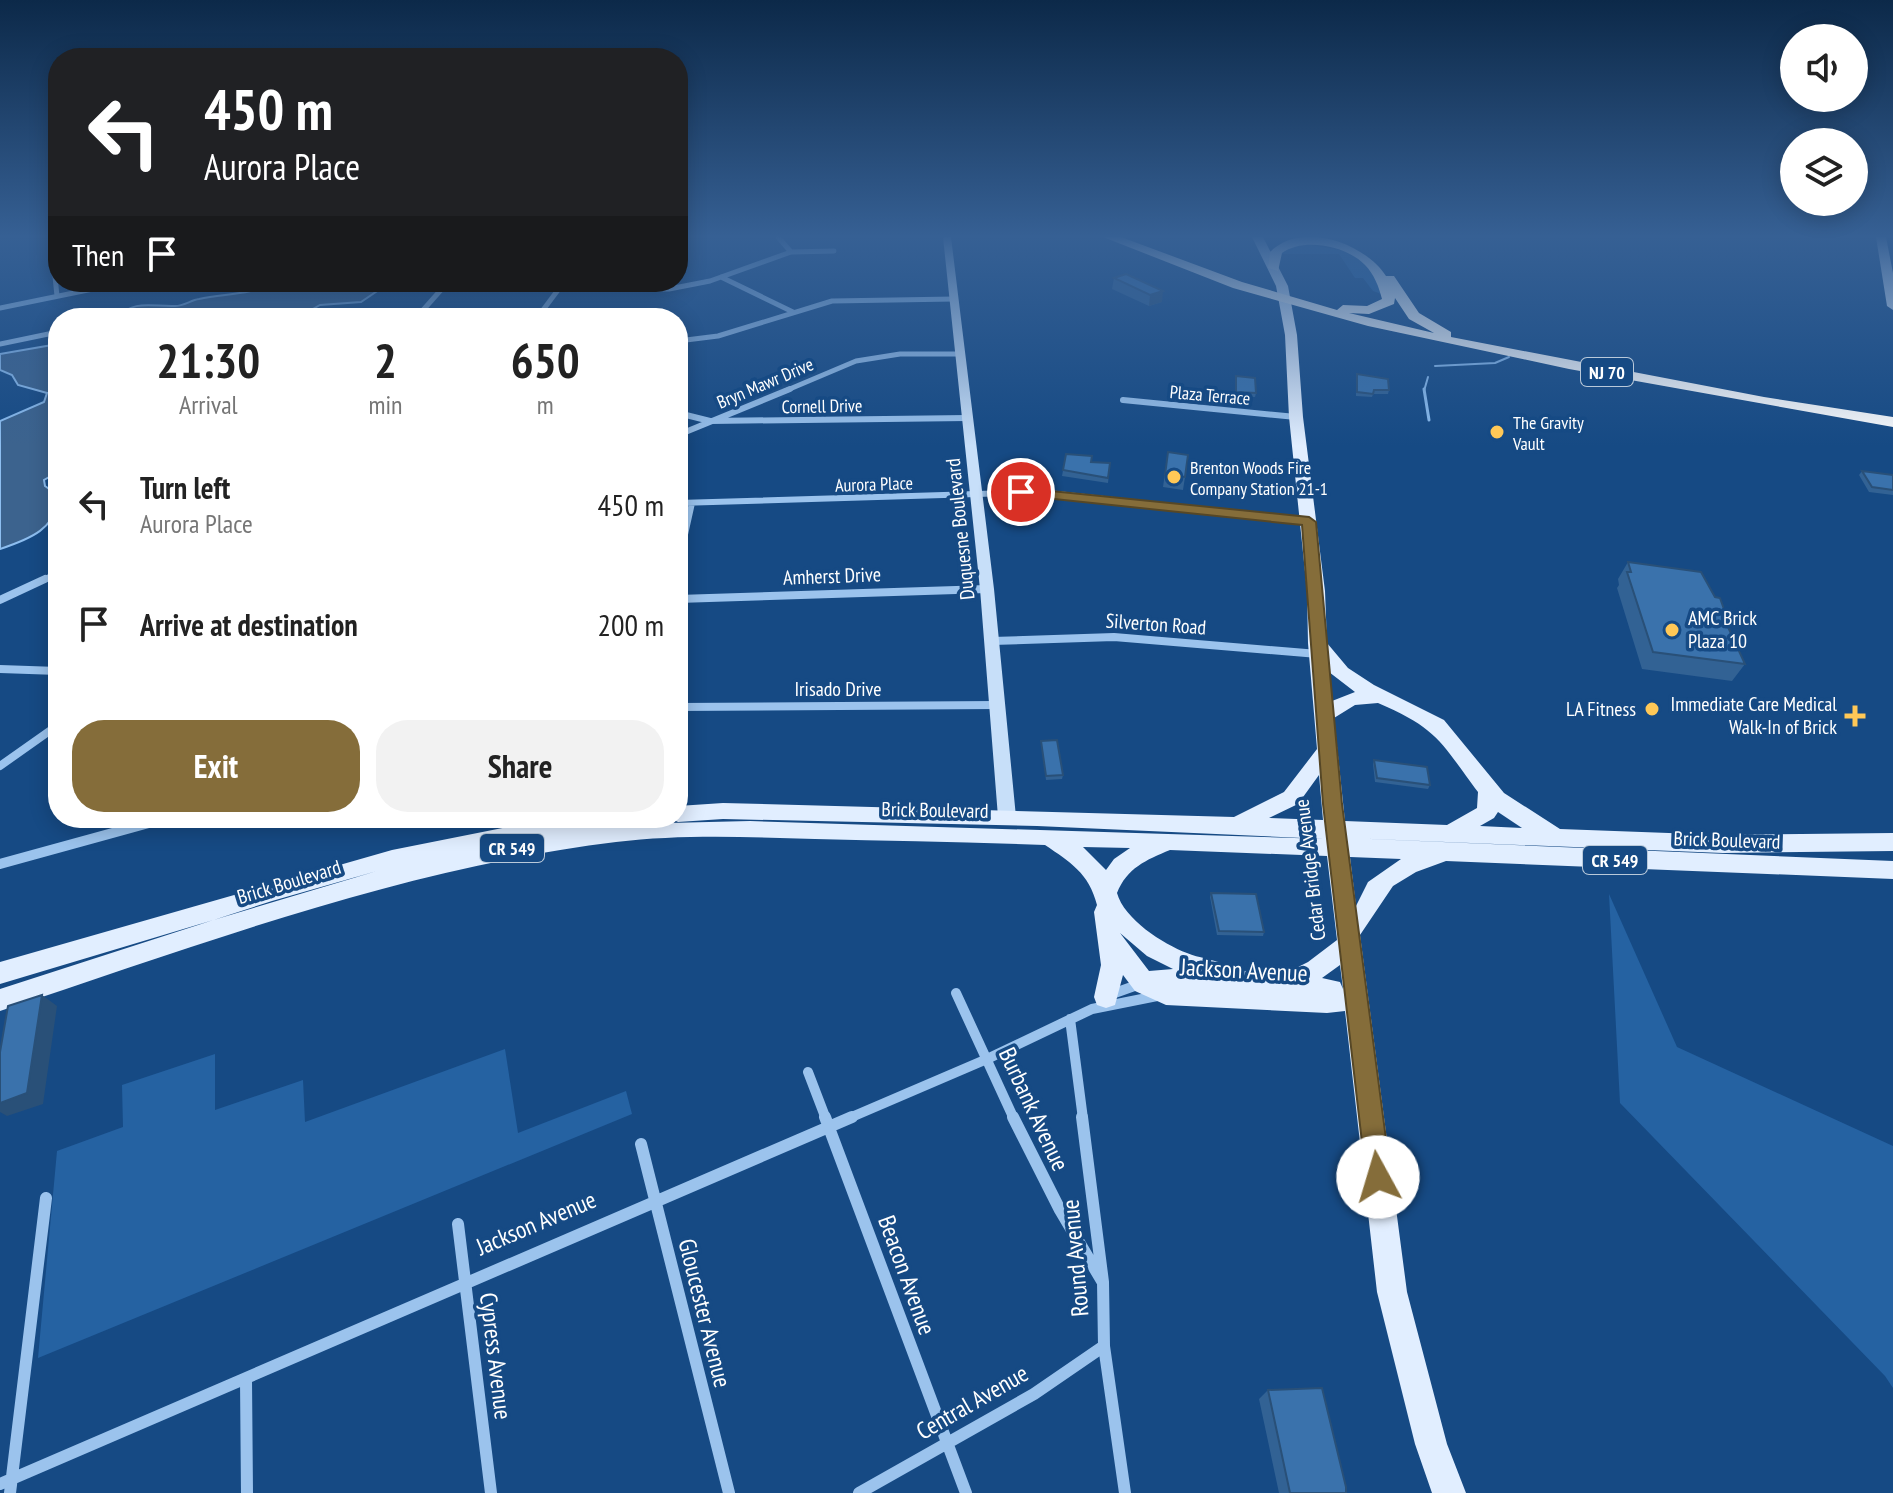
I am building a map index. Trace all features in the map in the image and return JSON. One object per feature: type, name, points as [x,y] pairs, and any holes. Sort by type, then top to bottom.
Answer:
[{"type":"highway","name":"NJ 70","points":[[1314,307],[1470,347],[1893,422]]},
{"type":"highway","points":[[1289,319],[1325,310],[1380,307]]},
{"type":"highway","points":[[1408,307],[1414,316],[1458,340]]},
{"type":"highway","name":"NJ 70","points":[[1325,310],[1566,362],[1893,412]]},
{"type":"main road","name":"Cedar Bridge Avenue","points":[[1286,307],[1309,522],[1327,750],[1392,1292],[1431,1444],[1449,1493]]},
{"type":"main road","points":[[1318,648],[1342,673],[1381,696],[1410,707],[1439,726],[1458,745],[1489,791],[1515,814],[1564,838]]},
{"type":"main road","points":[[1324,715],[1351,699],[1381,696]]},
{"type":"main road","points":[[1238,825],[1291,798],[1327,750]]},
{"type":"main road","points":[[1291,982],[1316,969],[1348,938],[1368,908],[1376,889],[1385,880],[1483,817],[1490,807],[1489,791]]},
{"type":"main road","name":"Brick Boulevard","points":[[688,813],[723,811],[1007,817],[1238,825],[1337,838]]},
{"type":"main road","name":"Brick Boulevard","points":[[4,971],[438,845],[533,828]]},
{"type":"main road","name":"Brick Boulevard","points":[[0,1000],[272,911],[389,877],[545,843],[619,833],[750,829],[1169,840],[1337,838],[1893,870]]},
{"type":"main road","points":[[1046,837],[1083,856],[1108,899],[1139,938],[1158,951],[1204,969],[1242,978]]},
{"type":"main road","name":"Brick Boulevard","points":[[1448,842],[1564,838],[1723,844],[1893,842]]},
{"type":"main road","points":[[1099,1003],[1112,975],[1105,912],[1112,876],[1121,863],[1169,840]]},
{"type":"main road","points":[[1110,942],[1155,988]]},
{"type":"main road","name":"Jackson Avenue","points":[[1155,988],[1177,977],[1226,981],[1242,978],[1291,982],[1358,999]]},
{"type":"main road","name":"Jackson Avenue","points":[[1155,988],[1327,1002],[1358,999]]},
{"type":"street","points":[[782,307],[793,312]]},
{"type":"street","points":[[688,340],[721,337],[812,307]]},
{"type":"street","name":"Duquesne Boulevard","points":[[955,307],[999,705],[1007,817]]},
{"type":"street","points":[[0,344],[48,334]]},
{"type":"street","name":"Bryn Mawr Drive","points":[[688,431],[856,361],[887,355],[959,354]]},
{"type":"street","name":"Plaza Terrace","points":[[1123,400],[1296,417]]},
{"type":"street","name":"Cornell Drive","points":[[688,416],[710,421],[967,418]]},
{"type":"street","name":"Aurora Place","points":[[688,503],[1039,492],[1309,522]]},
{"type":"street","points":[[688,521],[692,503]]},
{"type":"street","points":[[0,600],[48,578]]},
{"type":"street","name":"Amherst Drive","points":[[688,599],[987,589]]},
{"type":"street","name":"Silverton Road","points":[[992,641],[1038,636],[1125,635],[1318,648]]},
{"type":"street","points":[[0,669],[48,671]]},
{"type":"street","name":"Irisado Drive","points":[[688,707],[999,705]]},
{"type":"street","points":[[0,766],[48,732]]},
{"type":"street","points":[[0,864],[130,828]]},
{"type":"street","name":"Jackson Avenue","points":[[1099,1003],[1155,988]]},
{"type":"street","name":"Jackson Avenue","points":[[6,1481],[987,1059],[1099,1003],[1155,988]]},
{"type":"street","name":"Burbank Avenue","points":[[956,993],[1040,1177],[1063,1221],[1103,1282]]},
{"type":"street","name":"Round Avenue","points":[[1070,1019],[1103,1282],[1104,1346],[1125,1493]]},
{"type":"street","name":"Beacon Avenue","points":[[808,1072],[966,1493]]},
{"type":"street","name":"Gloucester Avenue","points":[[641,1144],[729,1493]]},
{"type":"street","points":[[10,1493],[6,1481],[46,1198]]},
{"type":"street","name":"Cypress Avenue","points":[[458,1224],[491,1493]]},
{"type":"street","name":"Central Avenue","points":[[859,1493],[1034,1394],[1104,1346]]},
{"type":"street","points":[[246,1380],[247,1493]]},
{"type":"shaded area","points":[[135,307],[317,307],[315,308],[130,308]]},
{"type":"shaded area","points":[[48,346],[48,478],[44,480],[48,488],[48,524],[31,537],[0,549],[0,421],[44,402],[47,393],[18,385],[12,375],[0,370],[0,354]]},
{"type":"shaded area","points":[[1609,894],[1677,1047],[1893,1146],[1893,1388],[1885,1376],[1620,1103]]},
{"type":"shaded area","points":[[505,1049],[518,1133],[626,1091],[632,1114],[38,1358],[57,1151],[123,1127],[122,1085],[215,1054],[215,1110],[303,1080],[305,1122]]},
{"type":"building","points":[[1357,374],[1388,379],[1389,390],[1374,390],[1373,394],[1357,392]]},
{"type":"building","points":[[1236,376],[1255,378],[1256,393],[1236,392]]},
{"type":"building","points":[[1168,452],[1188,455],[1185,477],[1165,475]]},
{"type":"building","points":[[1066,454],[1092,456],[1091,462],[1110,463],[1108,478],[1063,470]]},
{"type":"building","points":[[1862,471],[1893,475],[1893,490],[1872,487]]},
{"type":"building","name":"AMC Brick Plaza 10","points":[[1628,562],[1701,572],[1715,597],[1720,598],[1726,615],[1722,614],[1745,664],[1653,652],[1627,572],[1631,572]]},
{"type":"building","points":[[1057,740],[1063,775],[1046,776],[1041,741]]},
{"type":"building","points":[[1374,760],[1427,767],[1430,785],[1377,778]]},
{"type":"building","points":[[1211,893],[1256,894],[1264,932],[1219,931]]},
{"type":"building","points":[[42,995],[27,1093],[0,1103],[0,1052],[8,1006]]},
{"type":"building","points":[[1322,1388],[1346,1493],[1290,1493],[1268,1390]]},
{"type":"waterway","points":[[1435,366],[1495,363],[1509,357]]},
{"type":"waterway","points":[[1424,390],[1428,377]]},
{"type":"waterway","points":[[1424,390],[1429,420]]},
{"type":"place","name":"The Gravity Vault","points":[[1497,432]]},
{"type":"place","name":"Brenton Woods Fire Company Station 21-1","points":[[1174,477]]},
{"type":"place","name":"AMC Brick Plaza 10","points":[[1672,630]]},
{"type":"place","name":"LA Fitness","points":[[1652,709]]},
{"type":"place","name":"Immediate Care Medical Walk-In of Brick","points":[[1855,716]]},
{"type":"route","points":[[1021,492],[1309,522],[1332,804],[1378,1177]]}]
